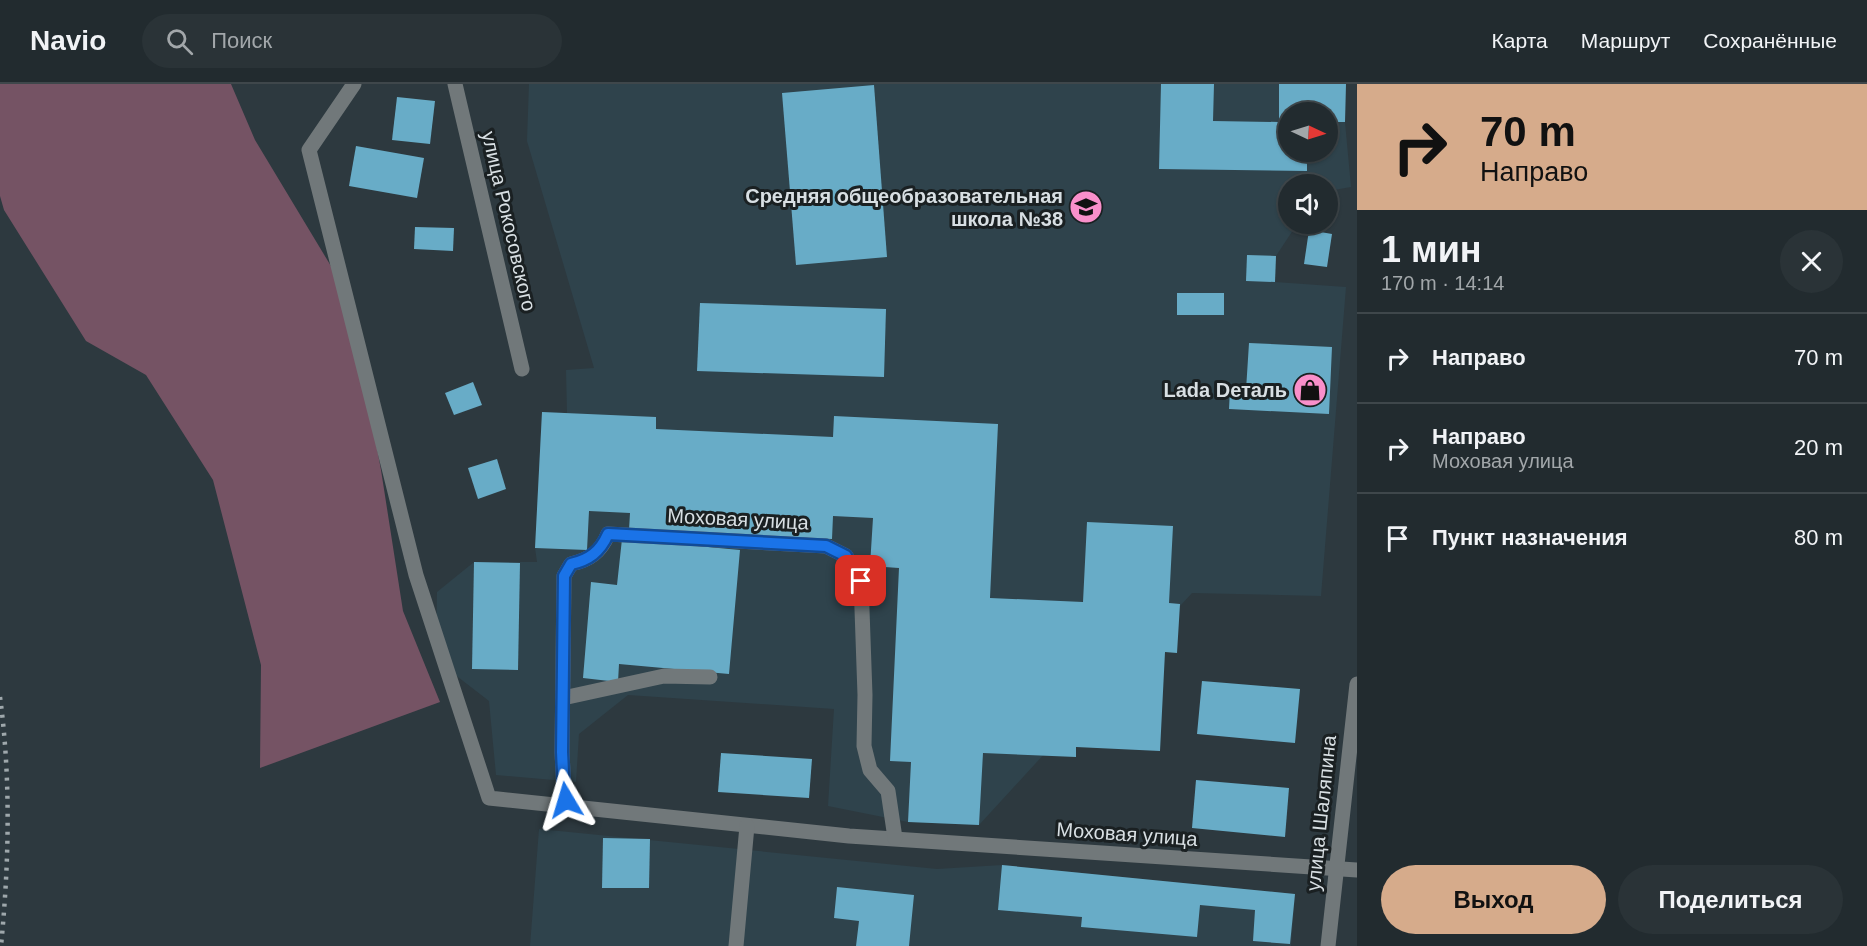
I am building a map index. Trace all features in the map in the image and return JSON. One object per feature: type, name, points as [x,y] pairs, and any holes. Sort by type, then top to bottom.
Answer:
[{"type":"street","name":"Моховая улица","points":[[354,84],[309,150],[416,574],[489,798],[747,826],[1357,870]]},
{"type":"street","name":"улица Рокосовского","points":[[455,84],[522,369]]},
{"type":"street","name":"Моховая улица","points":[[563,698],[564,576],[571,564],[586,561],[603,545],[608,534],[826,546],[846,556],[861,581],[865,694],[864,746],[870,770],[888,791],[895,838]]},
{"type":"street","points":[[574,808],[566,800],[564,792],[563,698],[664,676],[710,677]]},
{"type":"street","name":"улица Шаляпина","points":[[1328,946],[1357,684]]},
{"type":"street","points":[[736,946],[747,826]]},
{"type":"shaded area","points":[[0,84],[231,84],[255,140],[349,296],[381,470],[403,611],[440,702],[260,768],[261,665],[213,480],[146,375],[86,341],[4,210],[0,196]]},
{"type":"shaded area","points":[[529,84],[1346,84],[1345,122],[1351,187],[1338,189],[1338,174],[1278,174],[1278,234],[1290,234],[1276,256],[1275,282],[1346,287],[1321,596],[1192,593],[979,825],[908,822],[828,806],[834,709],[628,695],[579,734],[576,782],[496,775],[489,701],[436,660],[437,592],[474,562],[537,562],[535,548],[542,412],[567,413],[566,370],[594,368],[527,141]]},
{"type":"shaded area","points":[[539,829],[937,869],[1002,865],[1295,894],[1291,946],[530,946]]},
{"type":"building","points":[[1161,84],[1214,84],[1213,121],[1278,122],[1278,162],[1307,162],[1307,171],[1159,169]]},
{"type":"building","points":[[1279,84],[1346,84],[1345,122],[1338,122],[1338,102],[1279,102]]},
{"type":"building","points":[[874,85],[887,257],[796,265],[782,93]]},
{"type":"building","points":[[397,97],[435,101],[430,144],[392,140]]},
{"type":"building","points":[[356,146],[424,158],[417,198],[349,186]]},
{"type":"building","points":[[415,227],[454,228],[453,251],[414,249]]},
{"type":"building","points":[[1308,234],[1332,234],[1327,267],[1304,264]]},
{"type":"building","points":[[1247,255],[1276,256],[1275,282],[1246,281]]},
{"type":"building","points":[[1177,293],[1224,293],[1224,315],[1177,315]]},
{"type":"building","points":[[700,303],[886,309],[884,377],[697,371]]},
{"type":"building","points":[[1249,343],[1332,347],[1329,414],[1229,409],[1230,389],[1246,390]]},
{"type":"building","points":[[473,382],[482,405],[454,415],[445,393]]},
{"type":"building","points":[[542,412],[656,417],[656,429],[833,437],[834,416],[998,424],[990,598],[1083,602],[1087,522],[1173,526],[1169,603],[1180,604],[1177,653],[1165,652],[1160,751],[1076,747],[1076,757],[983,753],[979,825],[908,822],[911,762],[890,761],[899,568],[870,566],[873,518],[833,516],[832,539],[629,530],[630,513],[589,511],[587,550],[535,548]]},
{"type":"building","points":[[497,459],[506,489],[478,499],[468,468]]},
{"type":"building","points":[[622,539],[740,550],[729,674],[619,664],[618,682],[583,678],[591,582],[617,585]]},
{"type":"building","points":[[474,562],[520,563],[518,670],[472,669]]},
{"type":"building","points":[[1202,681],[1300,689],[1295,743],[1197,734]]},
{"type":"building","points":[[721,753],[812,759],[809,798],[718,792]]},
{"type":"building","points":[[1196,780],[1289,788],[1285,837],[1192,828]]},
{"type":"building","points":[[603,838],[650,839],[649,888],[602,888]]},
{"type":"building","points":[[1002,865],[1295,894],[1290,944],[1253,941],[1255,910],[1200,905],[1197,937],[1081,927],[1082,917],[998,910]]},
{"type":"building","points":[[837,887],[914,895],[909,946],[856,946],[859,921],[834,918]]},
{"type":"railway","points":[[0,697],[6,759],[8,822],[1,946]]},
{"type":"place","name":"Средняя общеобразовательная школа №38","points":[[1086,207]]},
{"type":"place","name":"Lada Dеталь","points":[[1310,390]]},
{"type":"route","points":[[566,800],[562,752],[564,576],[571,564],[586,561],[603,545],[608,534],[826,546],[846,556],[861,581]]}]
